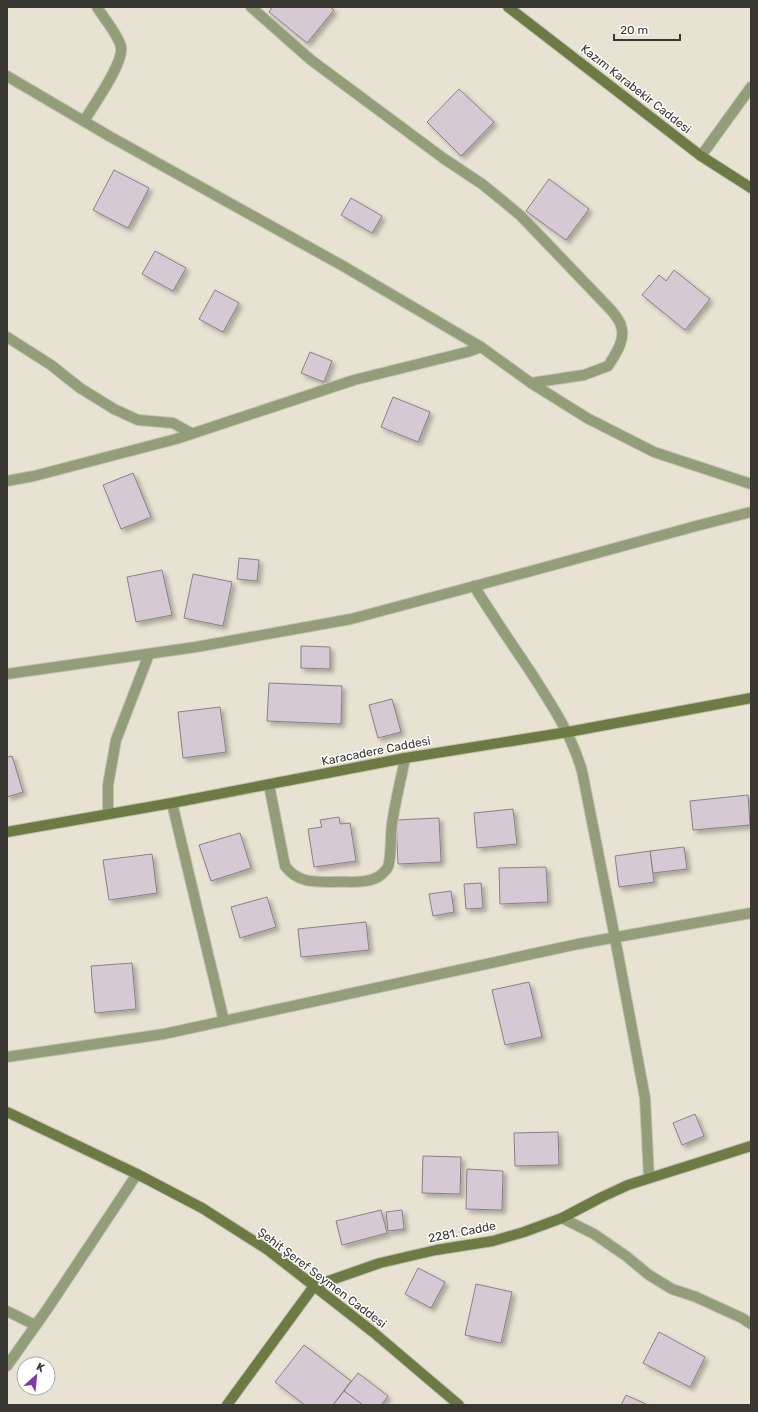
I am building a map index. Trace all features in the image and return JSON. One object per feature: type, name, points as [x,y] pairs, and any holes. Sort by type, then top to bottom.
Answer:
[{"type":"street","points":[[84,121],[114,72],[120,59],[121,47],[115,34],[97,7]]},
{"type":"street","points":[[251,7],[310,60],[443,158],[503,200],[521,216],[611,310],[621,325],[622,338],[618,350],[608,366],[584,374],[531,383]]},
{"type":"street","name":"Kazım Karabekir Caddesi","points":[[508,7],[701,156],[751,188]]},
{"type":"street","points":[[7,76],[84,121],[343,266],[481,347],[531,383],[587,418],[654,452],[751,484]]},
{"type":"street","points":[[701,156],[751,87]]},
{"type":"street","points":[[7,337],[34,354],[80,388],[114,409],[138,420],[173,423],[191,433]]},
{"type":"street","points":[[7,481],[34,476],[176,438],[354,380],[467,352],[481,347]]},
{"type":"street","points":[[7,674],[196,648],[351,619],[751,512]]},
{"type":"street","points":[[474,586],[568,732],[577,753],[582,771],[615,938],[645,1098],[649,1178]]},
{"type":"street","points":[[108,814],[108,784],[116,740],[149,654]]},
{"type":"street","name":"Karacadere Caddesi","points":[[7,832],[269,785],[405,758],[568,732],[751,698]]},
{"type":"street","points":[[269,785],[285,866],[291,874],[303,880],[323,882],[363,881],[375,879],[383,874],[387,868],[390,856],[392,825],[405,758]]},
{"type":"street","points":[[172,803],[224,1021]]},
{"type":"street","points":[[7,1057],[164,1034],[578,944],[751,913]]},
{"type":"street","name":"Şehit Şeref Seymen Caddesi","points":[[7,1112],[137,1174],[202,1208],[268,1250],[373,1332],[459,1405]]},
{"type":"street","name":"2281. Cadde","points":[[314,1286],[380,1263],[436,1250],[493,1241],[524,1232],[562,1218],[602,1197],[649,1178],[751,1146]]},
{"type":"street","points":[[7,1366],[137,1174]]},
{"type":"street","points":[[562,1218],[594,1234],[626,1256],[649,1275],[672,1289],[696,1297],[742,1318],[751,1324]]},
{"type":"street","points":[[227,1405],[314,1286]]},
{"type":"street","points":[[7,1311],[35,1325]]},
{"type":"building","points":[[272,7],[330,7],[334,10],[307,43],[269,12]]},
{"type":"building","points":[[459,89],[494,122],[461,156],[427,122]]},
{"type":"building","points":[[114,170],[149,188],[128,228],[93,210]]},
{"type":"building","points":[[549,179],[589,209],[566,240],[526,211]]},
{"type":"building","points":[[351,198],[382,216],[372,233],[341,215]]},
{"type":"building","points":[[155,251],[186,268],[173,291],[142,274]]},
{"type":"building","points":[[674,270],[710,299],[685,330],[642,295],[659,275],[666,281]]},
{"type":"building","points":[[215,290],[239,303],[223,332],[199,319]]},
{"type":"building","points":[[310,352],[332,361],[324,382],[301,373]]},
{"type":"building","points":[[393,397],[430,412],[418,442],[381,427]]},
{"type":"building","points":[[133,473],[151,517],[121,529],[103,485]]},
{"type":"building","points":[[239,558],[259,560],[257,581],[237,579]]},
{"type":"building","points":[[162,570],[172,615],[136,622],[127,577]]},
{"type":"building","points":[[193,574],[232,582],[223,626],[184,618]]},
{"type":"building","points":[[301,646],[330,647],[330,669],[301,668]]},
{"type":"building","points":[[269,683],[342,686],[341,724],[267,721]]},
{"type":"building","points":[[392,699],[401,732],[378,738],[369,705]]},
{"type":"building","points":[[220,707],[226,752],[183,758],[178,712]]},
{"type":"building","points":[[12,756],[23,792],[7,797],[7,757]]},
{"type":"building","points":[[748,795],[750,825],[693,830],[690,801]]},
{"type":"building","points":[[513,809],[517,844],[477,848],[474,813]]},
{"type":"building","points":[[339,817],[340,824],[350,823],[356,861],[314,867],[308,829],[322,827],[320,820]]},
{"type":"building","points":[[439,818],[441,862],[398,864],[396,820]]},
{"type":"building","points":[[240,833],[251,868],[211,881],[199,845]]},
{"type":"building","points":[[684,847],[687,869],[653,873],[650,851]]},
{"type":"building","points":[[650,851],[654,882],[619,887],[615,856]]},
{"type":"building","points":[[152,854],[157,893],[109,900],[103,860]]},
{"type":"building","points":[[546,867],[548,902],[500,904],[499,868]]},
{"type":"building","points":[[481,883],[483,908],[466,909],[464,884]]},
{"type":"building","points":[[451,891],[454,912],[433,916],[429,894]]},
{"type":"building","points":[[267,897],[276,927],[240,938],[231,907]]},
{"type":"building","points":[[366,922],[369,950],[301,957],[298,929]]},
{"type":"building","points":[[132,963],[136,1009],[95,1013],[91,966]]},
{"type":"building","points":[[529,982],[542,1037],[505,1045],[492,990]]},
{"type":"building","points":[[695,1114],[704,1136],[682,1145],[673,1123]]},
{"type":"building","points":[[558,1132],[559,1165],[515,1166],[514,1133]]},
{"type":"building","points":[[423,1156],[461,1157],[460,1194],[422,1193]]},
{"type":"building","points":[[467,1169],[503,1171],[502,1210],[466,1209]]},
{"type":"building","points":[[381,1210],[387,1233],[342,1245],[336,1221]]},
{"type":"building","points":[[402,1210],[404,1229],[388,1231],[386,1212]]},
{"type":"building","points":[[418,1268],[445,1282],[431,1308],[405,1294]]},
{"type":"building","points":[[476,1284],[512,1292],[501,1343],[465,1335]]},
{"type":"building","points":[[659,1332],[705,1357],[690,1387],[643,1363]]},
{"type":"building","points":[[304,1345],[351,1381],[333,1405],[305,1405],[275,1382]]},
{"type":"building","points":[[358,1373],[388,1396],[381,1405],[363,1405],[344,1391]]},
{"type":"building","points":[[344,1391],[363,1405],[333,1405]]},
{"type":"building","points":[[626,1395],[648,1405],[621,1405]]}]
